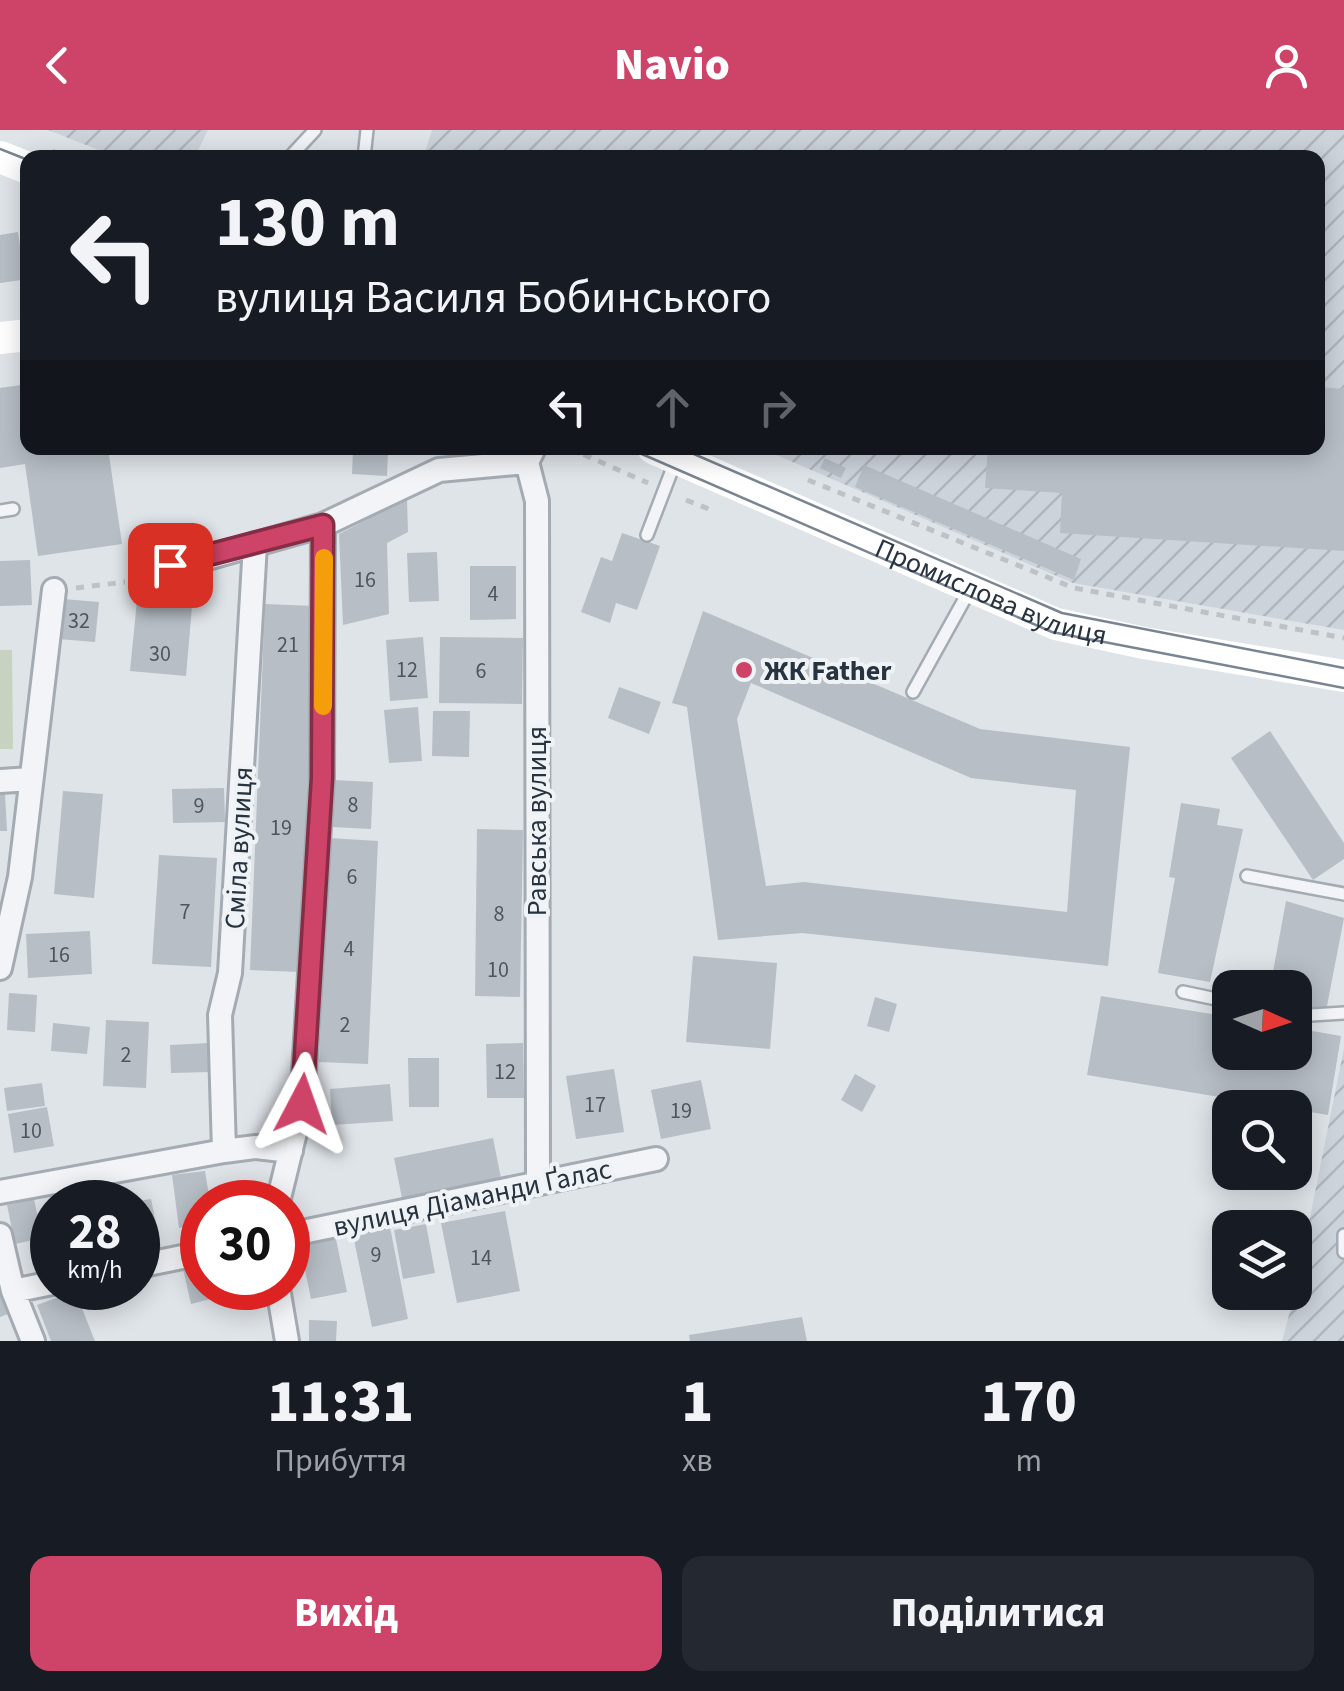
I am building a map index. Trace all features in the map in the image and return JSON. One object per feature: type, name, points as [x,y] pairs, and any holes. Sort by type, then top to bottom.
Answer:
[{"type":"main road","name":"Промислова вулиця","points":[[669,455],[970,590],[1056,624],[1144,644],[1344,676]]},
{"type":"street","points":[[143,570],[323,525],[439,470],[531,455]]},
{"type":"street","name":"Равська вулиця","points":[[531,455],[537,501],[538,1182]]},
{"type":"street","points":[[283,1180],[302,1104],[322,778],[323,525]]},
{"type":"street","name":"Сміла вулиця","points":[[224,1151],[220,1015],[230,973],[255,544]]},
{"type":"street","points":[[0,968],[20,877],[54,590]]},
{"type":"street","points":[[0,781],[31,779]]},
{"type":"street","points":[[0,1192],[224,1151],[256,1147],[290,1150]]},
{"type":"street","name":"вулиця Діаманди Ґалас","points":[[310,1230],[656,1159]]},
{"type":"street","points":[[0,1235],[13,1291],[33,1341]]},
{"type":"street","points":[[13,1291],[30,1288]]},
{"type":"street","points":[[282,1310],[287,1341]]},
{"type":"lane","points":[[296,150],[315,130]]},
{"type":"lane","points":[[647,535],[665,455]]},
{"type":"lane","points":[[913,692],[970,590]]},
{"type":"lane","points":[[1247,876],[1344,894]]},
{"type":"lane","points":[[1183,992],[1212,998]]},
{"type":"lane","points":[[1312,1015],[1344,1014]]},
{"type":"lane","points":[[1344,1234],[1344,1252]]},
{"type":"path","points":[[584,455],[648,482]]},
{"type":"path","points":[[800,477],[1074,588],[1344,638]]},
{"type":"path","points":[[54,590],[142,580],[143,570]]},
{"type":"shaded area","points":[[48,130],[208,130],[198,150],[99,150]]},
{"type":"shaded area","points":[[432,130],[1344,130],[1344,630],[1073,583],[776,455],[1325,455],[1325,150],[426,150]]},
{"type":"shaded area","points":[[1344,1048],[1344,1341],[1282,1341],[1290,1310],[1312,1310],[1311,1210]]},
{"type":"green space","points":[[0,650],[12,650],[13,749],[0,749]]},
{"type":"building","points":[[18,232],[20,280],[0,283],[0,235]]},
{"type":"building","points":[[20,385],[20,455],[109,455],[122,544],[38,556],[25,464],[0,468],[0,388]]},
{"type":"building","points":[[1325,388],[1344,389],[1344,551],[1060,533],[1062,493],[985,488],[987,455],[1325,455]]},
{"type":"building","points":[[353,455],[388,455],[387,476],[352,474]]},
{"type":"building","points":[[825,458],[846,468],[841,478],[820,468]]},
{"type":"building","points":[[864,465],[1081,559],[1074,580],[855,487]]},
{"type":"building","points":[[407,499],[408,532],[387,543],[389,614],[343,625],[339,534]]},
{"type":"building","points":[[622,533],[660,546],[637,610],[616,603],[610,623],[581,612],[601,557],[612,561]]},
{"type":"building","points":[[437,552],[439,601],[409,602],[407,553]]},
{"type":"building","points":[[30,560],[32,605],[0,606],[0,561]]},
{"type":"building","points":[[470,566],[516,566],[516,619],[470,620]]},
{"type":"building","points":[[138,590],[193,595],[186,676],[130,671]]},
{"type":"building","points":[[63,599],[99,602],[95,642],[59,639]]},
{"type":"building","points":[[265,604],[315,606],[300,972],[250,970]]},
{"type":"building","points":[[703,611],[980,729],[1130,747],[1108,966],[802,933],[718,940],[687,707],[672,703]],"holes":[[[751,683],[971,778],[1076,790],[1067,912],[804,882],[766,886],[737,719]]]},
{"type":"building","points":[[423,637],[428,698],[390,701],[386,640]]},
{"type":"building","points":[[440,637],[523,638],[522,704],[439,703]]},
{"type":"building","points":[[619,687],[661,702],[649,734],[608,718]]},
{"type":"building","points":[[418,707],[422,761],[389,763],[384,710]]},
{"type":"building","points":[[433,711],[470,711],[469,757],[432,756]]},
{"type":"building","points":[[1270,731],[1344,843],[1344,859],[1313,880],[1231,758]]},
{"type":"building","points":[[334,780],[373,782],[371,829],[332,827]]},
{"type":"building","points":[[224,788],[225,822],[173,823],[172,789]]},
{"type":"building","points":[[63,791],[103,794],[94,898],[54,894]]},
{"type":"building","points":[[5,793],[7,831],[0,831],[0,794]]},
{"type":"building","points":[[1181,803],[1220,809],[1217,825],[1243,829],[1210,982],[1158,973],[1175,878],[1169,877]]},
{"type":"building","points":[[477,829],[523,830],[520,997],[475,996]]},
{"type":"building","points":[[329,838],[378,841],[368,1064],[319,1062]]},
{"type":"building","points":[[159,855],[217,858],[211,967],[152,964]]},
{"type":"building","points":[[1286,901],[1344,918],[1326,1011],[1312,1008],[1312,970],[1273,970]]},
{"type":"building","points":[[90,931],[92,974],[28,978],[26,934]]},
{"type":"building","points":[[693,956],[777,963],[770,1049],[686,1042]]},
{"type":"building","points":[[9,993],[37,995],[35,1032],[7,1030]]},
{"type":"building","points":[[1101,996],[1212,1014],[1212,1070],[1312,1070],[1312,1031],[1341,1036],[1328,1115],[1312,1112],[1312,1090],[1212,1090],[1212,1096],[1087,1075]]},
{"type":"building","points":[[875,997],[897,1004],[889,1032],[867,1026]]},
{"type":"building","points":[[106,1020],[149,1022],[146,1088],[103,1086]]},
{"type":"building","points":[[53,1023],[90,1027],[87,1054],[51,1051]]},
{"type":"building","points":[[210,1043],[210,1072],[171,1073],[170,1045]]},
{"type":"building","points":[[523,1043],[524,1098],[487,1098],[486,1044]]},
{"type":"building","points":[[408,1058],[439,1058],[439,1107],[409,1107]]},
{"type":"building","points":[[614,1069],[624,1132],[576,1139],[566,1076]]},
{"type":"building","points":[[855,1074],[876,1086],[862,1112],[841,1100]]},
{"type":"building","points":[[701,1080],[711,1129],[661,1139],[651,1090]]},
{"type":"building","points":[[42,1083],[45,1106],[7,1111],[4,1088]]},
{"type":"building","points":[[390,1084],[393,1121],[332,1125],[330,1089]]},
{"type":"building","points":[[47,1107],[54,1146],[14,1153],[8,1114]]},
{"type":"building","points":[[493,1138],[501,1178],[402,1198],[394,1158]]},
{"type":"building","points":[[205,1171],[206,1180],[180,1180],[179,1228],[172,1175]]},
{"type":"building","points":[[30,1200],[30,1241],[15,1244],[7,1205]]},
{"type":"building","points":[[505,1211],[520,1291],[457,1303],[441,1223]]},
{"type":"building","points":[[426,1224],[435,1273],[403,1279],[394,1230]]},
{"type":"building","points":[[390,1227],[408,1319],[372,1327],[353,1235]]},
{"type":"building","points":[[336,1239],[347,1292],[311,1299],[310,1244]]},
{"type":"building","points":[[0,1279],[13,1312],[0,1317]]},
{"type":"building","points":[[39,1310],[83,1310],[95,1341],[51,1341]]},
{"type":"building","points":[[802,1317],[807,1341],[690,1341],[689,1335]]},
{"type":"building","points":[[309,1320],[337,1321],[336,1341],[309,1341]]},
{"type":"tram line","points":[[0,149],[20,157]]},
{"type":"tram line","points":[[644,455],[1052,632],[1344,688]]},
{"type":"tram line","points":[[696,455],[1062,613],[1344,668]]},
{"type":"slow traffic","points":[[323,706],[324,558]]},
{"type":"place","name":"ЖК Father","points":[[744,670]]},
{"type":"route","points":[[170,565],[323,525],[322,778],[302,1104]]}]
